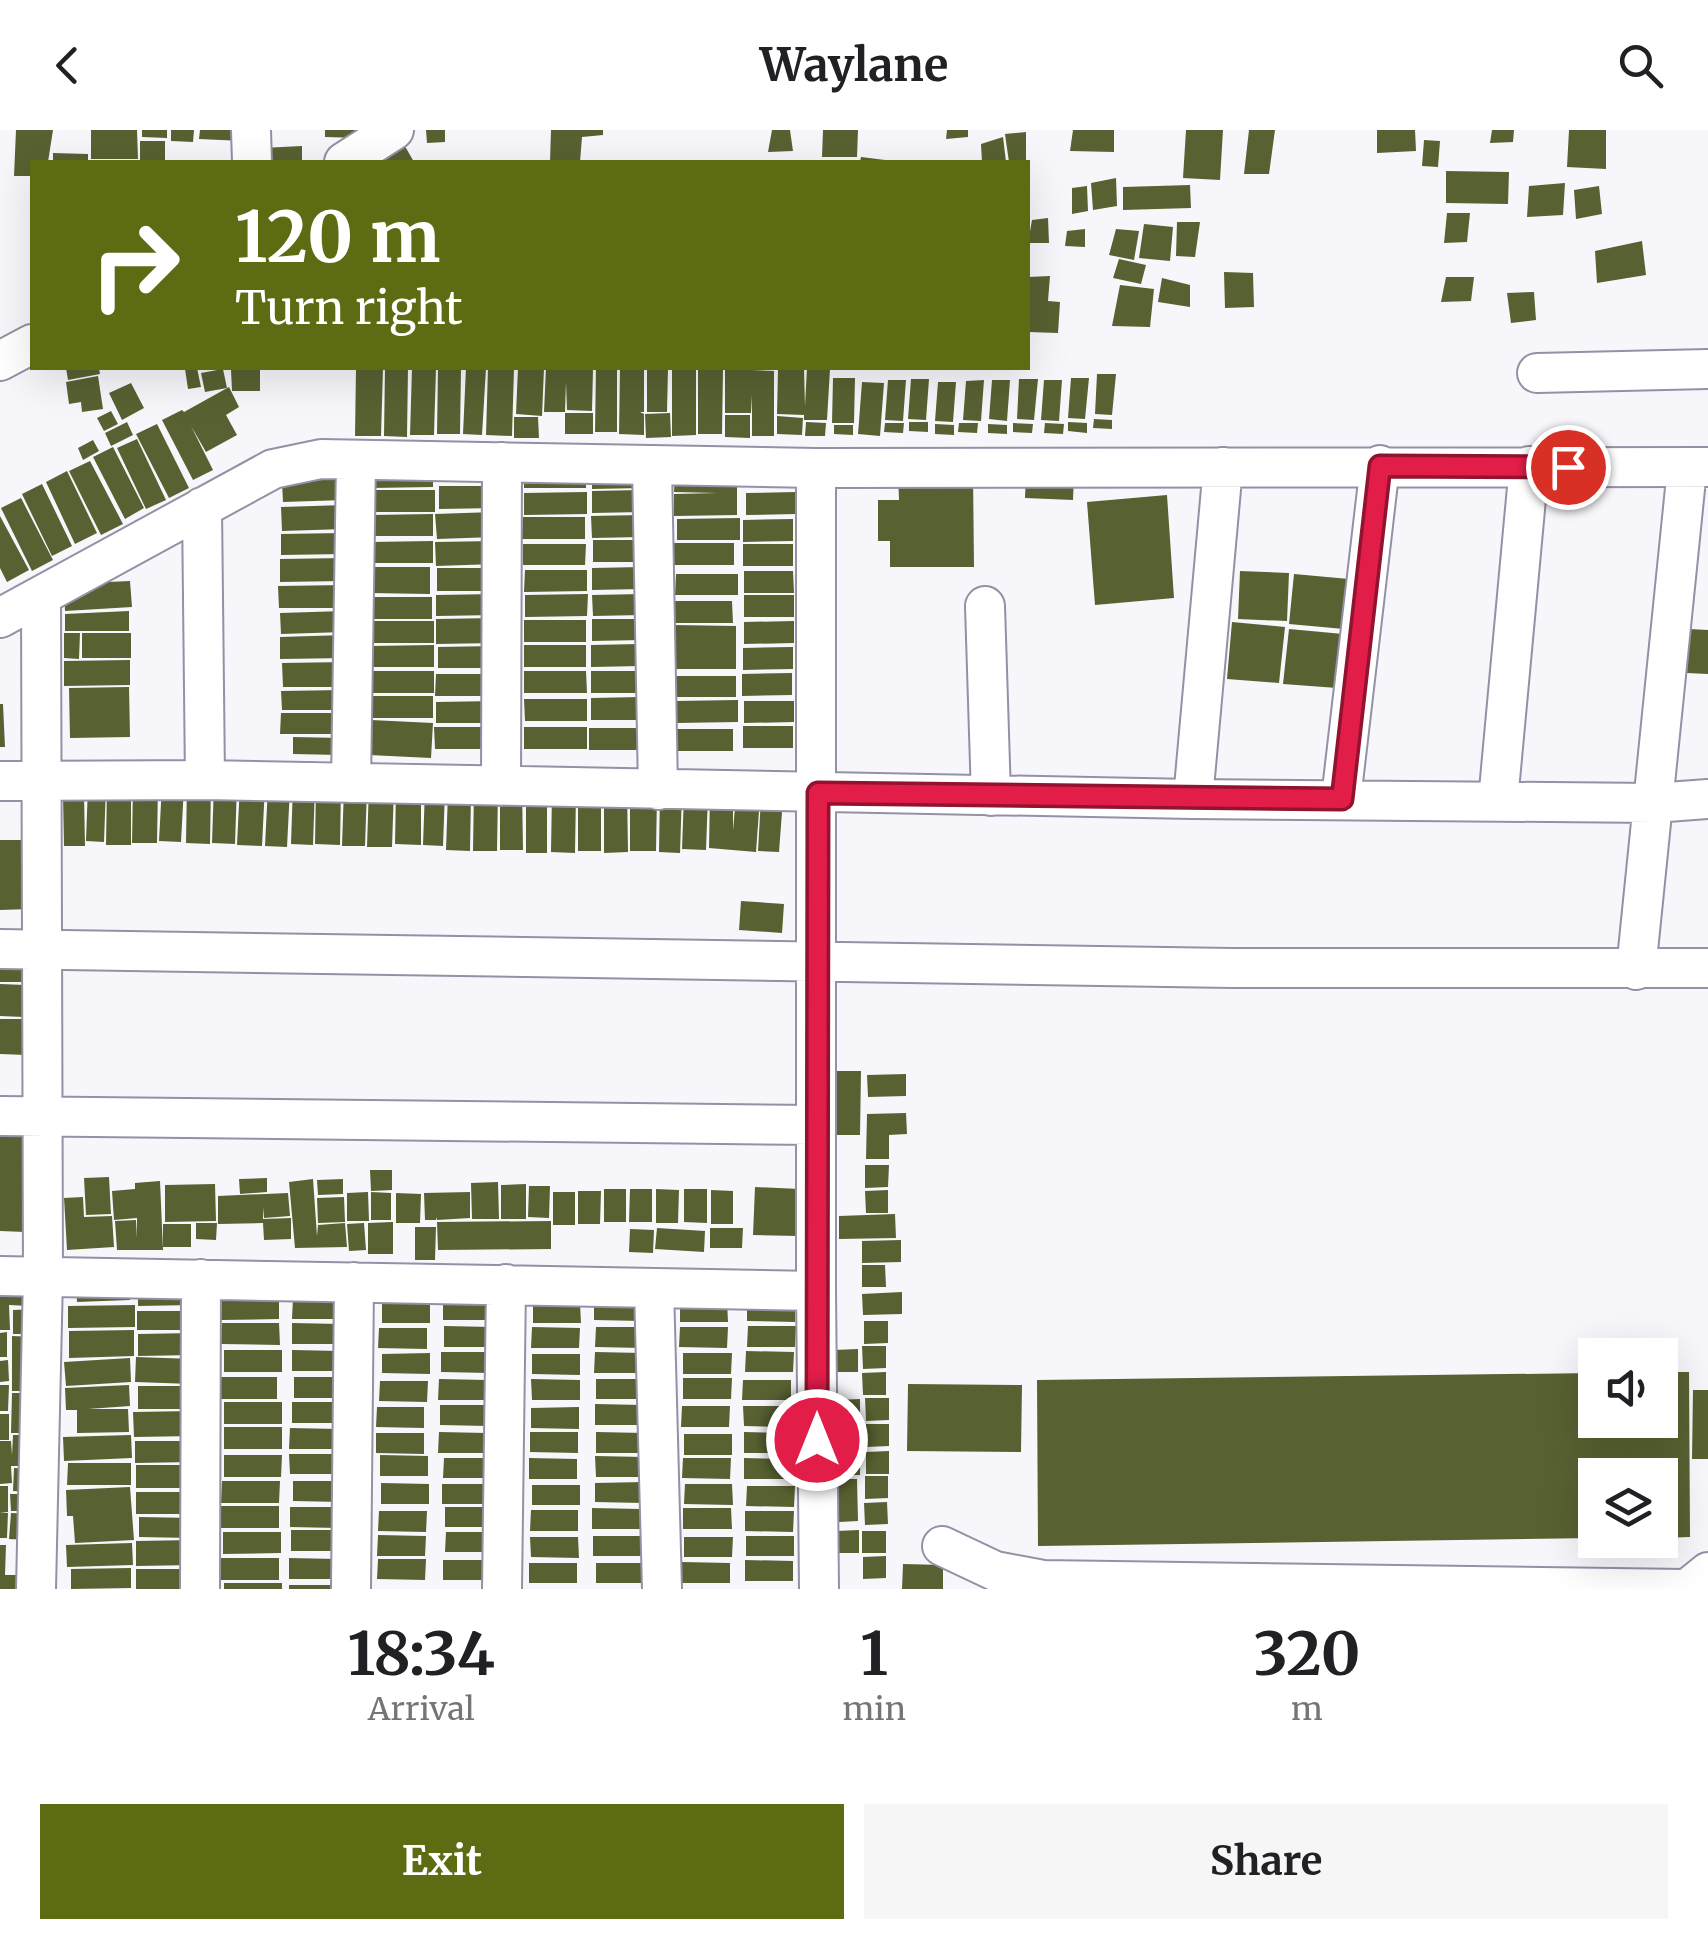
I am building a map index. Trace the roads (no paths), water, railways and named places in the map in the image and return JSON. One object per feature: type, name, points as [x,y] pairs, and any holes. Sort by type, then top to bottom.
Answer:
[{"type":"street","points":[[251,130],[252,160]]},
{"type":"street","points":[[347,160],[394,130]]},
{"type":"street","points":[[0,361],[30,345]]},
{"type":"street","points":[[1537,372],[1708,368]]},
{"type":"street","points":[[0,618],[273,469],[321,459],[816,468],[1698,468],[1636,970]]},
{"type":"street","points":[[351,783],[356,460]]},
{"type":"street","points":[[501,786],[502,462]]},
{"type":"street","points":[[652,465],[658,790]]},
{"type":"street","points":[[1342,799],[1380,466]]},
{"type":"street","points":[[1498,802],[1529,466]]},
{"type":"street","points":[[1193,800],[1223,467]]},
{"type":"street","points":[[816,468],[819,1589]]},
{"type":"street","points":[[202,507],[206,780]]},
{"type":"street","points":[[36,1589],[43,1276],[41,596]]},
{"type":"street","points":[[986,606],[991,796]]},
{"type":"street","points":[[0,781],[206,780],[1193,800],[1654,803],[1708,799]]},
{"type":"street","points":[[0,950],[1708,968]]},
{"type":"street","points":[[0,1116],[816,1126]]},
{"type":"street","points":[[0,1276],[816,1291]]},
{"type":"street","points":[[200,1589],[201,1279]]},
{"type":"street","points":[[351,1589],[354,1282]]},
{"type":"street","points":[[502,1589],[506,1284]]},
{"type":"street","points":[[654,1288],[662,1589]]},
{"type":"street","points":[[942,1546],[994,1571],[1043,1580],[1687,1589],[1708,1572]]}]
